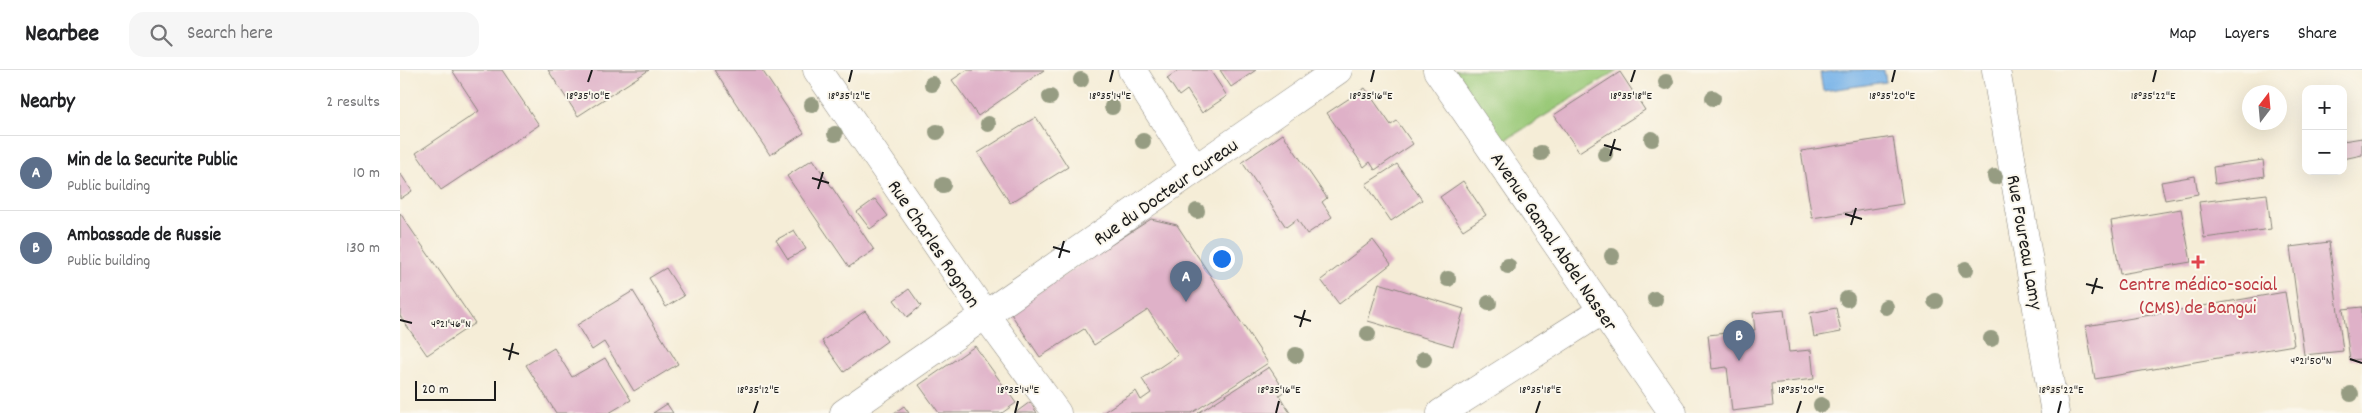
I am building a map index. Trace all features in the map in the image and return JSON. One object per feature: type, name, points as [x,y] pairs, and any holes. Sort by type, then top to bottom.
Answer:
[{"type":"street","name":"Rue Charles Rognon","points":[[817,70],[986,316],[1057,413]]},
{"type":"street","points":[[1132,70],[1196,169]]},
{"type":"street","name":"Rue du Docteur Cureau","points":[[844,413],[1338,70]]},
{"type":"street","name":"Avenue Gamal Abdel Nasser","points":[[1437,70],[1673,413]]},
{"type":"street","name":"Rue Foureau Lamy","points":[[1996,70],[2055,413]]},
{"type":"street","points":[[1441,413],[1603,310]]},
{"type":"green space","points":[[1454,70],[1618,70],[1501,143]]},
{"type":"water","points":[[1842,70],[1884,70],[1886,82],[1823,91],[1820,73]]},
{"type":"building","points":[[452,70],[502,70],[539,125],[441,190],[416,153],[479,111]]},
{"type":"building","points":[[548,70],[649,70],[578,116]]},
{"type":"building","points":[[714,70],[762,70],[804,133],[770,155]]},
{"type":"building","points":[[967,70],[1044,70],[978,116],[952,80]]},
{"type":"building","points":[[1179,70],[1210,70],[1227,96],[1202,113],[1187,90],[1179,96],[1167,78]]},
{"type":"building","points":[[1220,70],[1256,70],[1231,87]]},
{"type":"building","points":[[1620,72],[1645,110],[1579,152],[1554,115]]},
{"type":"building","points":[[1365,88],[1391,125],[1397,121],[1413,144],[1375,170],[1370,162],[1364,167],[1327,113]]},
{"type":"building","points":[[1036,117],[1068,167],[1010,203],[978,153]]},
{"type":"building","points":[[1283,134],[1327,198],[1322,202],[1332,217],[1307,234],[1297,219],[1286,227],[1242,162]]},
{"type":"building","points":[[1893,137],[1903,204],[1812,218],[1801,151]]},
{"type":"building","points":[[2362,138],[2362,155],[2347,158],[2347,140]]},
{"type":"building","points":[[813,159],[874,250],[849,267],[787,176]]},
{"type":"building","points":[[2263,160],[2265,176],[2215,184],[2213,167]]},
{"type":"building","points":[[1397,164],[1422,200],[1391,221],[1366,184]]},
{"type":"building","points":[[400,173],[412,191],[400,199]]},
{"type":"building","points":[[2195,176],[2198,194],[2165,200],[2161,182]]},
{"type":"building","points":[[1463,181],[1486,215],[1463,230],[1440,197]]},
{"type":"building","points":[[2267,194],[2271,229],[2204,238],[2199,202]]},
{"type":"building","points":[[875,199],[888,216],[870,229],[857,212]]},
{"type":"building","points":[[2181,209],[2191,262],[2120,274],[2111,221]]},
{"type":"building","points":[[400,213],[475,323],[427,355],[400,316]]},
{"type":"building","points":[[1151,219],[1177,225],[1268,363],[1192,413],[1102,413],[1136,391],[1141,400],[1151,393],[1142,379],[1178,355],[1148,310],[1094,345],[1084,329],[1040,357],[1009,311]]},
{"type":"building","points":[[794,230],[806,249],[788,259],[776,240]]},
{"type":"building","points":[[1373,240],[1391,264],[1339,304],[1321,280]]},
{"type":"building","points":[[2329,242],[2343,351],[2304,355],[2290,247]]},
{"type":"building","points":[[666,268],[684,296],[666,307],[649,278]]},
{"type":"building","points":[[1379,283],[1464,309],[1453,346],[1368,321]]},
{"type":"building","points":[[909,289],[921,306],[907,317],[894,300]]},
{"type":"building","points":[[633,291],[678,364],[634,391],[604,342],[592,350],[577,325]]},
{"type":"building","points":[[2285,292],[2294,345],[2095,379],[2086,326]]},
{"type":"building","points":[[2362,307],[2362,359],[2350,360],[2343,309]]},
{"type":"building","points":[[1836,308],[1841,332],[1814,337],[1810,313]]},
{"type":"building","points":[[1784,310],[1789,352],[1811,350],[1814,379],[1771,384],[1773,406],[1732,411],[1727,367],[1712,369],[1708,335],[1755,330],[1753,313]]},
{"type":"building","points":[[865,311],[887,341],[844,372],[822,341]]},
{"type":"building","points":[[975,346],[1016,403],[1002,413],[939,413],[919,385]]},
{"type":"building","points":[[554,348],[572,377],[605,358],[631,400],[609,413],[556,413],[526,365]]},
{"type":"building","points":[[1269,367],[1285,391],[1279,395],[1290,413],[1198,413]]},
{"type":"building","points":[[1030,402],[1037,413],[1015,413]]},
{"type":"building","points":[[667,404],[673,413],[653,413]]},
{"type":"building","points":[[904,406],[909,413],[894,413]]},
{"type":"place","name":"Centre médico-social (CMS) de Bangui","points":[[2198,262]]},
{"type":"place","name":"Min de la Securite Public","points":[[1186,302]]},
{"type":"place","name":"Ambassade de Russie","points":[[1739,361]]}]
